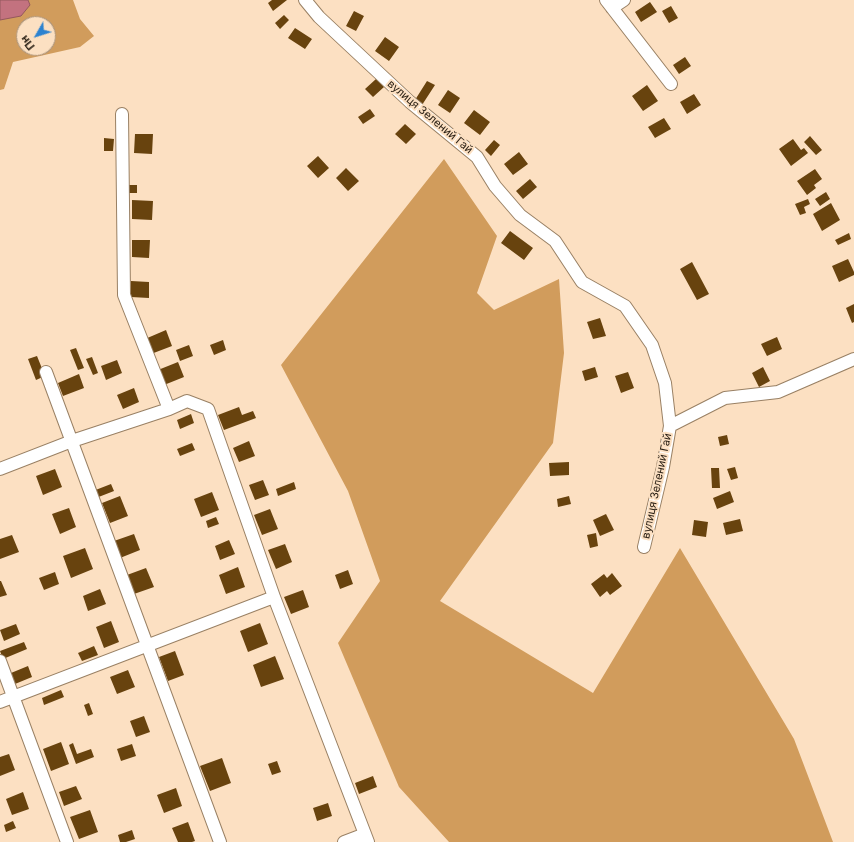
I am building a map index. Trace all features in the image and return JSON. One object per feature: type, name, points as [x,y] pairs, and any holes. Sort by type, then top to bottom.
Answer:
[{"type":"street","name":"вулиця Зелений Гай","points":[[305,0],[318,17],[410,102],[477,157],[495,186],[520,215],[556,241],[582,282],[625,306],[652,345],[665,383],[670,426],[663,467],[644,547]]},
{"type":"street","points":[[624,0],[609,4],[671,84]]},
{"type":"street","points":[[122,114],[124,295],[169,409]]},
{"type":"street","points":[[670,426],[725,398],[778,392],[854,359]]},
{"type":"street","points":[[46,372],[220,842]]},
{"type":"street","points":[[0,469],[72,441],[187,402],[208,409],[274,597],[366,838],[344,842]]},
{"type":"street","points":[[0,702],[274,597]]},
{"type":"street","points":[[0,660],[67,842]]},
{"type":"shaded area","points":[[0,0],[73,0],[80,19],[94,36],[80,47],[56,52],[56,16],[16,16],[16,56],[40,56],[13,62],[4,89],[0,90]]},
{"type":"shaded area","points":[[0,0],[28,0],[30,5],[21,16],[0,20]]},
{"type":"shaded area","points":[[444,159],[497,236],[477,293],[494,310],[559,279],[564,353],[553,443],[440,601],[593,693],[680,548],[794,739],[833,842],[449,842],[399,787],[338,643],[380,581],[348,491],[281,365]]},
{"type":"building","points":[[272,0],[287,0],[273,11],[268,3]]},
{"type":"building","points":[[650,2],[657,12],[641,22],[635,12]]},
{"type":"building","points":[[671,6],[678,18],[669,23],[662,11]]},
{"type":"building","points":[[354,11],[364,16],[356,31],[346,26]]},
{"type":"building","points":[[284,15],[289,20],[280,29],[275,23]]},
{"type":"building","points":[[295,28],[312,39],[305,49],[288,38]]},
{"type":"building","points":[[385,37],[399,47],[389,61],[375,51]]},
{"type":"building","points":[[685,57],[691,66],[679,74],[673,65]]},
{"type":"building","points":[[376,79],[384,87],[373,97],[365,89]]},
{"type":"building","points":[[427,81],[435,85],[422,105],[415,100]]},
{"type":"building","points":[[647,85],[658,101],[643,111],[632,96]]},
{"type":"building","points":[[448,90],[460,98],[450,113],[438,105]]},
{"type":"building","points":[[694,94],[701,105],[687,114],[680,102]]},
{"type":"building","points":[[370,109],[375,116],[363,124],[358,117]]},
{"type":"building","points":[[474,110],[490,122],[480,135],[464,123]]},
{"type":"building","points":[[664,118],[671,129],[655,138],[648,127]]},
{"type":"building","points":[[405,124],[416,134],[406,144],[395,134]]},
{"type":"building","points":[[135,134],[153,134],[152,154],[134,153]]},
{"type":"building","points":[[810,136],[822,150],[816,155],[804,142]]},
{"type":"building","points":[[104,138],[114,139],[113,151],[104,151]]},
{"type":"building","points":[[793,139],[801,150],[804,148],[808,153],[791,166],[779,149]]},
{"type":"building","points":[[494,140],[500,145],[491,156],[485,150]]},
{"type":"building","points":[[519,152],[528,164],[513,175],[504,164]]},
{"type":"building","points":[[318,156],[329,168],[318,178],[307,166]]},
{"type":"building","points":[[346,168],[359,181],[348,191],[336,178]]},
{"type":"building","points":[[815,169],[822,179],[814,185],[816,188],[807,195],[797,181]]},
{"type":"building","points":[[530,179],[537,187],[523,199],[516,191]]},
{"type":"building","points":[[125,185],[137,185],[137,193],[125,193]]},
{"type":"building","points":[[826,192],[830,199],[820,206],[815,199]]},
{"type":"building","points":[[808,199],[810,204],[804,207],[806,213],[800,215],[795,204]]},
{"type":"building","points":[[132,200],[153,201],[152,220],[132,219]]},
{"type":"building","points":[[831,203],[840,220],[822,231],[813,214]]},
{"type":"building","points":[[510,231],[533,248],[524,260],[501,243]]},
{"type":"building","points":[[849,233],[851,239],[838,245],[835,240]]},
{"type":"building","points":[[132,240],[150,240],[149,258],[132,257]]},
{"type":"building","points":[[848,259],[854,275],[839,282],[832,266]]},
{"type":"building","points":[[692,262],[709,294],[697,300],[680,269]]},
{"type":"building","points":[[131,281],[149,282],[149,298],[131,297]]},
{"type":"building","points":[[854,304],[854,322],[852,323],[846,308]]},
{"type":"building","points":[[600,318],[606,336],[593,339],[587,322]]},
{"type":"building","points":[[166,330],[172,346],[151,354],[145,339]]},
{"type":"building","points":[[777,337],[782,349],[767,356],[761,344]]},
{"type":"building","points":[[223,340],[226,350],[214,355],[210,345]]},
{"type":"building","points":[[189,345],[193,356],[180,361],[176,350]]},
{"type":"building","points":[[76,348],[84,368],[78,370],[70,350]]},
{"type":"building","points":[[37,356],[45,376],[36,380],[28,359]]},
{"type":"building","points":[[92,357],[98,373],[93,375],[86,359]]},
{"type":"building","points":[[117,360],[122,373],[106,380],[101,366]]},
{"type":"building","points":[[178,362],[184,377],[164,385],[158,370]]},
{"type":"building","points":[[595,367],[598,377],[585,381],[582,371]]},
{"type":"building","points":[[763,367],[770,381],[759,387],[752,373]]},
{"type":"building","points":[[628,372],[634,388],[621,393],[615,376]]},
{"type":"building","points":[[79,374],[84,388],[63,396],[58,383]]},
{"type":"building","points":[[134,388],[139,402],[123,409],[117,395]]},
{"type":"building","points":[[239,407],[242,415],[253,411],[256,418],[224,430],[218,415]]},
{"type":"building","points":[[191,414],[194,423],[180,429],[177,420]]},
{"type":"building","points":[[727,435],[729,444],[720,446],[718,437]]},
{"type":"building","points":[[249,441],[255,456],[239,462],[233,448]]},
{"type":"building","points":[[192,443],[195,450],[180,456],[177,449]]},
{"type":"building","points":[[569,462],[569,475],[550,476],[549,463]]},
{"type":"building","points":[[735,467],[738,478],[731,480],[727,469]]},
{"type":"building","points":[[711,468],[719,468],[720,488],[712,488]]},
{"type":"building","points":[[55,469],[62,487],[43,495],[36,476]]},
{"type":"building","points":[[263,480],[269,495],[255,500],[249,485]]},
{"type":"building","points":[[294,482],[296,489],[278,496],[276,489]]},
{"type":"building","points":[[111,484],[114,491],[96,498],[93,491]]},
{"type":"building","points":[[730,491],[734,502],[717,509],[713,498]]},
{"type":"building","points":[[212,492],[219,510],[201,517],[194,499]]},
{"type":"building","points":[[120,496],[128,516],[110,523],[102,503]]},
{"type":"building","points":[[569,496],[571,504],[558,507],[557,499]]},
{"type":"building","points":[[69,508],[76,527],[60,534],[52,514]]},
{"type":"building","points":[[270,509],[278,529],[262,535],[254,515]]},
{"type":"building","points":[[606,514],[614,530],[600,536],[593,520]]},
{"type":"building","points":[[216,517],[219,524],[208,528],[206,521]]},
{"type":"building","points":[[740,519],[743,531],[726,535],[723,523]]},
{"type":"building","points":[[694,520],[708,522],[706,537],[692,535]]},
{"type":"building","points":[[596,533],[598,546],[590,548],[587,535]]},
{"type":"building","points":[[134,534],[140,550],[120,558],[114,541]]},
{"type":"building","points":[[12,535],[19,552],[0,559],[0,539]]},
{"type":"building","points":[[229,540],[235,554],[220,560],[215,546]]},
{"type":"building","points":[[285,544],[292,562],[276,569],[268,550]]},
{"type":"building","points":[[85,548],[93,569],[71,578],[63,556]]},
{"type":"building","points":[[238,567],[245,587],[226,594],[219,575]]},
{"type":"building","points":[[146,568],[154,587],[134,594],[127,575]]},
{"type":"building","points":[[348,570],[353,584],[340,589],[335,575]]},
{"type":"building","points":[[55,572],[59,584],[44,590],[39,578]]},
{"type":"building","points":[[612,573],[622,586],[610,595],[607,591],[600,597],[591,584],[604,574],[607,578]]},
{"type":"building","points":[[0,581],[7,595],[0,597]]},
{"type":"building","points":[[100,589],[106,604],[88,611],[83,596]]},
{"type":"building","points":[[303,590],[309,607],[291,614],[284,597]]},
{"type":"building","points":[[111,621],[119,642],[104,648],[96,627]]},
{"type":"building","points":[[260,623],[268,644],[248,652],[240,631]]},
{"type":"building","points":[[16,624],[20,634],[4,641],[0,630]]},
{"type":"building","points":[[24,642],[27,649],[3,659],[0,651]]},
{"type":"building","points":[[94,646],[98,655],[82,661],[78,653]]},
{"type":"building","points":[[175,651],[184,675],[168,681],[159,657]]},
{"type":"building","points":[[275,656],[284,679],[261,687],[253,665]]},
{"type":"building","points":[[28,666],[32,677],[15,684],[11,673]]},
{"type":"building","points":[[128,670],[135,687],[117,694],[110,677]]},
{"type":"building","points":[[61,690],[64,697],[44,705],[42,698]]},
{"type":"building","points":[[89,703],[93,714],[88,716],[84,705]]},
{"type":"building","points":[[144,716],[150,732],[136,737],[130,721]]},
{"type":"building","points":[[61,742],[69,764],[51,771],[43,749]]},
{"type":"building","points":[[73,743],[77,754],[91,749],[94,757],[76,764],[69,745]]},
{"type":"building","points":[[132,744],[136,756],[121,761],[117,749]]},
{"type":"building","points":[[9,754],[15,770],[0,776],[0,757]]},
{"type":"building","points":[[222,758],[231,783],[210,791],[200,766]]},
{"type":"building","points":[[277,761],[281,772],[272,775],[268,764]]},
{"type":"building","points":[[373,776],[377,787],[359,794],[355,783]]},
{"type":"building","points":[[76,786],[82,799],[64,806],[59,792]]},
{"type":"building","points":[[176,788],[182,806],[164,813],[157,795]]},
{"type":"building","points":[[23,792],[29,809],[12,815],[6,799]]},
{"type":"building","points":[[328,803],[332,816],[317,821],[313,808]]},
{"type":"building","points":[[90,810],[98,832],[79,839],[70,817]]},
{"type":"building","points":[[13,821],[16,828],[6,832],[4,825]]},
{"type":"building","points":[[188,822],[195,841],[178,842],[172,828]]},
{"type":"building","points":[[132,830],[135,839],[120,842],[118,835]]}]
